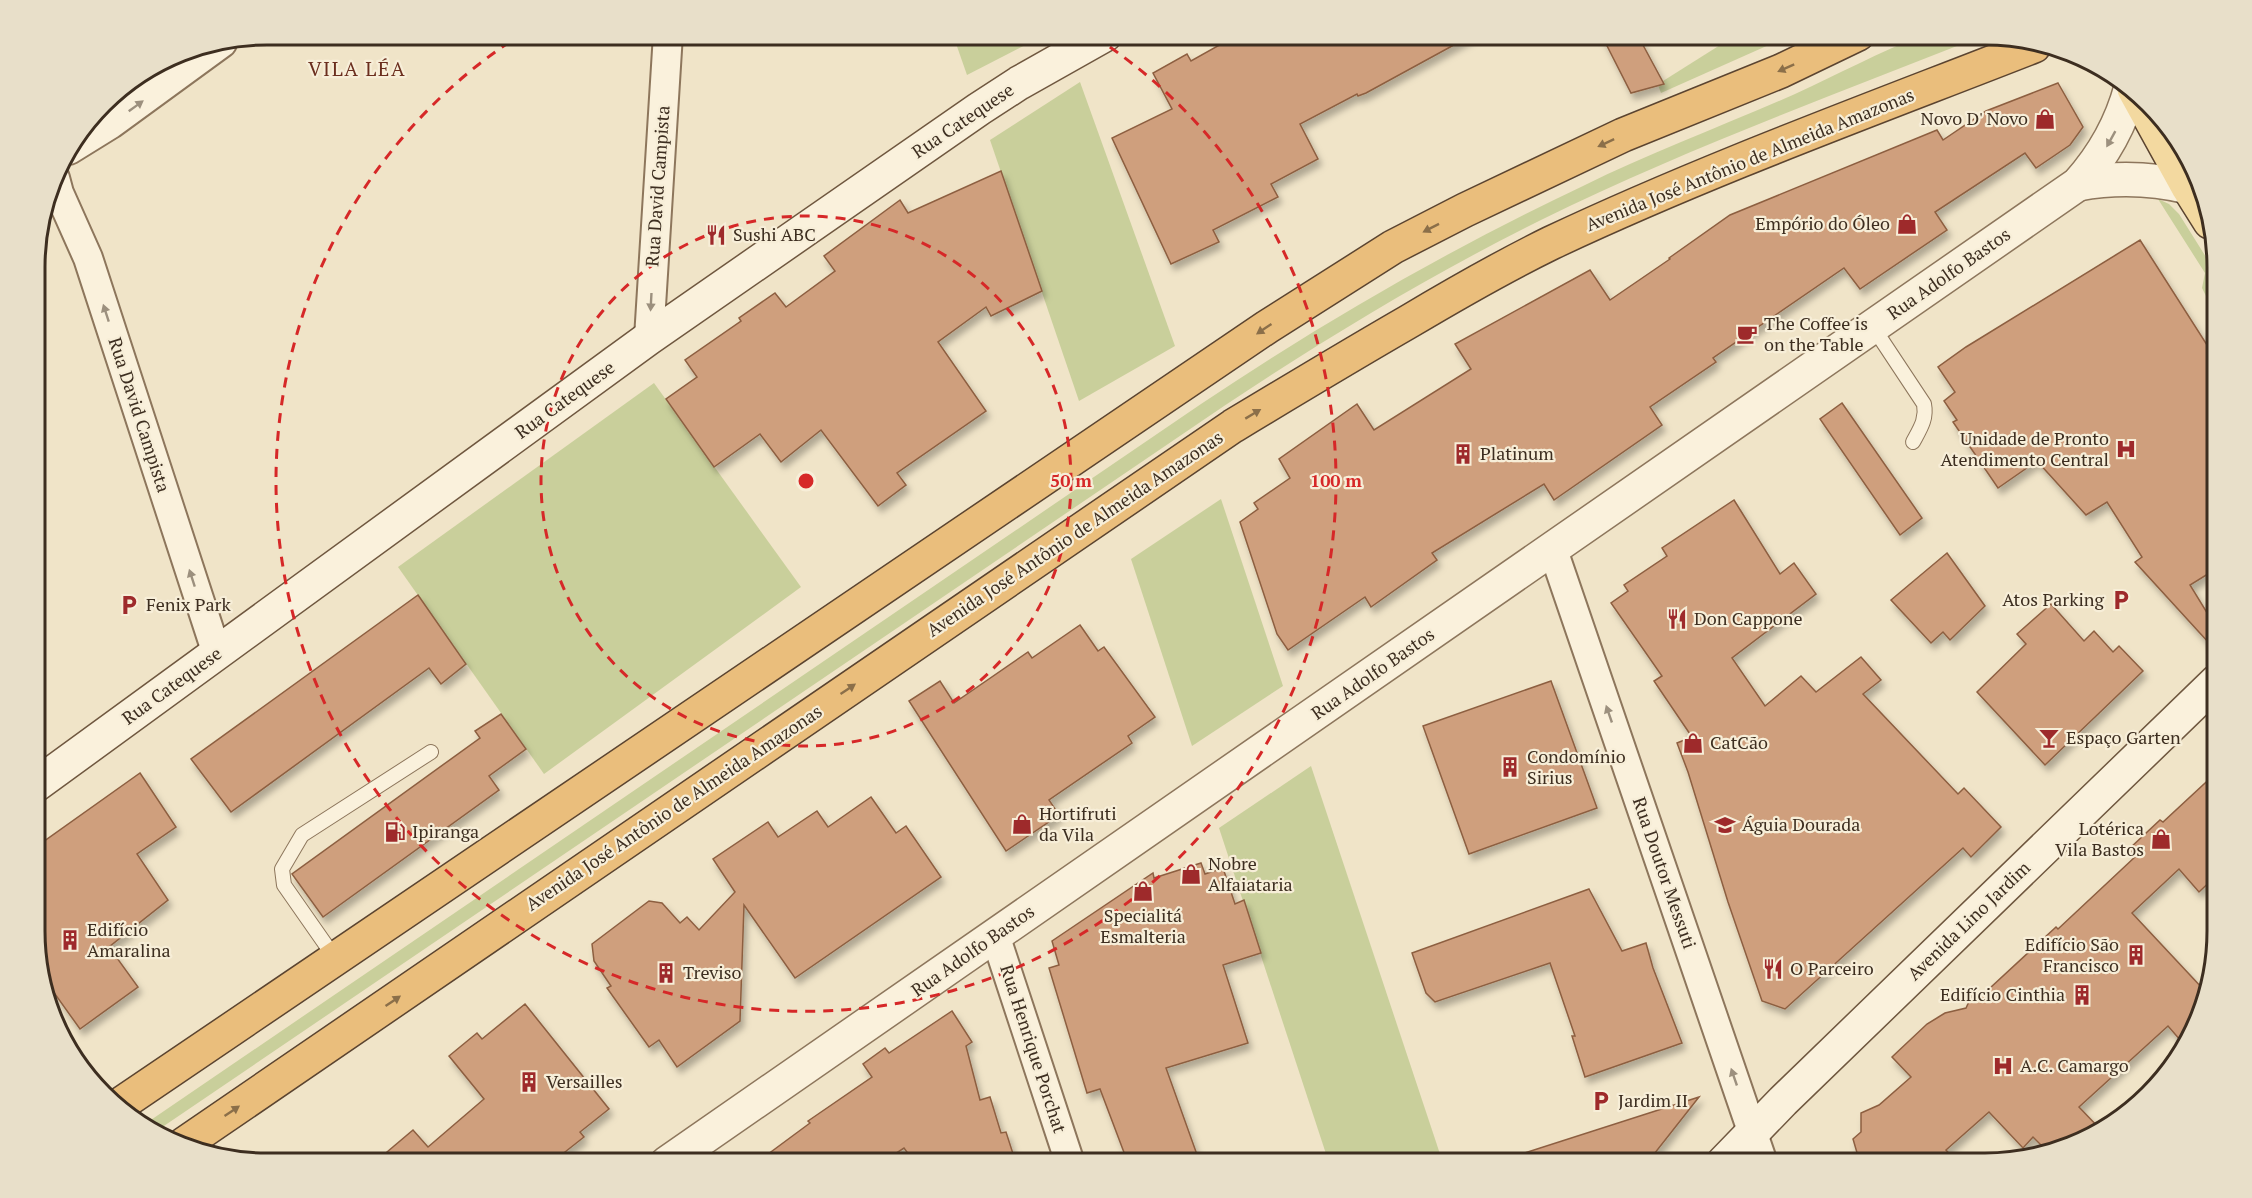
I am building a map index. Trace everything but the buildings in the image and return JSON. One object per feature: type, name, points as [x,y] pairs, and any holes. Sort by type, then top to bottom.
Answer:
[{"type":"highway","points":[[125,1101],[1267,327],[1393,247],[1623,135],[1781,70],[1834,45]]},
{"type":"highway","name":"Avenida José Antônio de Almeida Amazonas","points":[[190,1139],[1233,426],[1319,374],[1469,286],[1549,244],[1682,184],[2027,49]]},
{"type":"main road","name":"Rua Catequese","points":[[45,778],[649,338],[978,109],[1086,45]]},
{"type":"main road","name":"Rua Adolfo Bastos","points":[[681,1153],[2078,184],[2110,143],[2129,98]]},
{"type":"main road","points":[[2152,120],[2188,178]]},
{"type":"main road","name":"Rua Adolfo Bastos","points":[[2078,184],[2121,178],[2190,181]]},
{"type":"main road","name":"Avenida Lino Jardim","points":[[1733,1153],[2207,691]]},
{"type":"street","name":"Rua David Campista","points":[[649,338],[667,45]]},
{"type":"street","points":[[84,141],[111,124],[208,53]]},
{"type":"street","name":"Rua David Campista","points":[[58,193],[88,258],[217,654]]},
{"type":"street","name":"Rua Doutor Messuti","points":[[1553,550],[1759,1153]]},
{"type":"street","name":"Rua Henrique Porchat","points":[[995,935],[1068,1153]]},
{"type":"lane","points":[[1873,327],[1924,404],[1926,412],[1924,421],[1913,442]]},
{"type":"lane","points":[[335,958],[284,885],[282,870],[302,835],[431,752]]},
{"type":"green space","points":[[957,45],[1026,45],[967,75]]},
{"type":"green space","points":[[1720,45],[1769,45],[1661,93],[1658,85]]},
{"type":"green space","points":[[1900,45],[1960,45],[1650,169],[1500,241],[1380,308],[1224,406],[163,1127],[151,1120],[1201,404],[1293,344],[1436,261],[1533,210],[1635,162],[1795,94]]},
{"type":"green space","points":[[1080,82],[1175,346],[1079,401],[990,140]]},
{"type":"green space","points":[[2158,199],[2169,204],[2179,214],[2207,259],[2207,298],[2202,288],[2205,273]]},
{"type":"green space","points":[[654,383],[801,587],[544,774],[398,567]]},
{"type":"green space","points":[[1221,499],[1283,686],[1192,746],[1131,559]]},
{"type":"green space","points":[[1311,766],[1440,1153],[1326,1153],[1219,828]]},
{"type":"place","name":"Novo D' Novo","points":[[2045,119]]},
{"type":"place","name":"Empório do Óleo","points":[[1907,224]]},
{"type":"place","name":"Sushi ABC","points":[[716,235]]},
{"type":"place","name":"The Coffee is on the Table","points":[[1747,334]]},
{"type":"place","name":"Unidade de Pronto Atendimento Central","points":[[2126,449]]},
{"type":"place","name":"Platinum","points":[[1463,454]]},
{"type":"place","name":"Atos Parking","points":[[2121,600]]},
{"type":"place","name":"Fenix Park","points":[[129,605]]},
{"type":"place","name":"Don Cappone","points":[[1677,619]]},
{"type":"place","name":"Espaço Garten","points":[[2049,738]]},
{"type":"place","name":"CatCão","points":[[1693,743]]},
{"type":"place","name":"Condomínio Sirius","points":[[1510,767]]},
{"type":"place","name":"Hortifruti da Vila","points":[[1022,824]]},
{"type":"place","name":"Águia Dourada","points":[[1725,825]]},
{"type":"place","name":"Ipiranga","points":[[395,832]]},
{"type":"place","name":"Lotérica Vila Bastos","points":[[2161,839]]},
{"type":"place","name":"Nobre Alfaiataria","points":[[1191,874]]},
{"type":"place","name":"Specialitá Esmalteria","points":[[1143,891]]},
{"type":"place","name":"Edifício Amaralina","points":[[70,940]]},
{"type":"place","name":"Edifício São Francisco","points":[[2136,955]]},
{"type":"place","name":"O Parceiro","points":[[1773,969]]},
{"type":"place","name":"Treviso","points":[[666,973]]},
{"type":"place","name":"Edifício Cinthia","points":[[2082,995]]},
{"type":"place","name":"A.C. Camargo","points":[[2003,1066]]},
{"type":"place","name":"Versailles","points":[[529,1082]]},
{"type":"place","name":"Jardim II","points":[[1601,1101]]},
{"type":"district","name":"VILA LÉA","points":[[357,69]]}]
